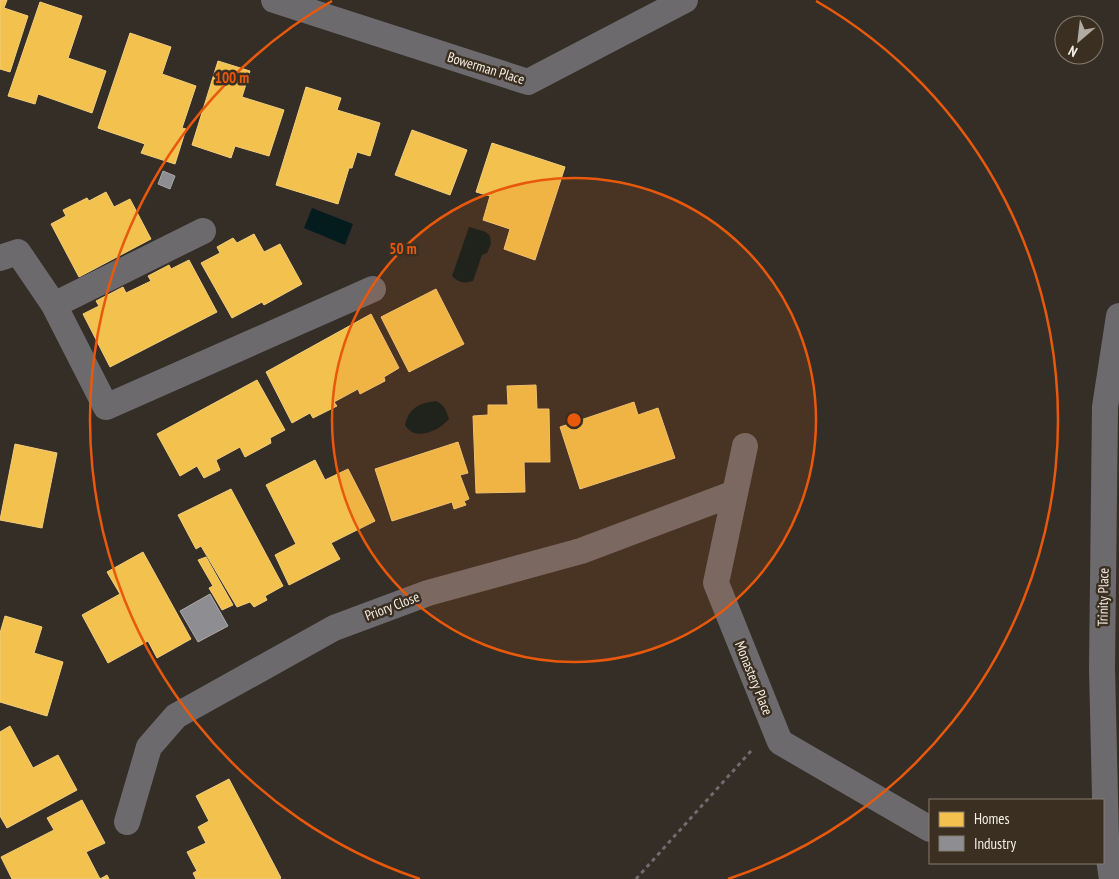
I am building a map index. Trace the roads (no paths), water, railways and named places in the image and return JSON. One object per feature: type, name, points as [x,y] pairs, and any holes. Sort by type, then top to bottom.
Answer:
[{"type":"street","name":"Bowerman Place","points":[[274,0],[528,82],[686,0]]},
{"type":"street","points":[[54,305],[203,231]]},
{"type":"street","points":[[0,258],[18,252],[54,305],[106,407],[373,289]]},
{"type":"street","name":"Trinity Place","points":[[1112,879],[1104,839],[1111,667],[1105,407],[1119,316]]},
{"type":"street","name":"Monastery Place","points":[[745,446],[716,583],[780,742],[929,828]]},
{"type":"street","name":"Priory Close","points":[[127,822],[149,747],[176,716],[334,628],[428,592],[581,551],[735,493]]},
{"type":"water","points":[[312,208],[353,224],[345,245],[304,228]]},
{"type":"water","points":[[469,227],[486,232],[490,236],[491,244],[487,253],[482,255],[473,281],[464,282],[452,276]]},
{"type":"water","points":[[436,401],[443,406],[449,419],[433,431],[427,433],[415,433],[409,430],[405,425],[412,410],[425,403]]}]
